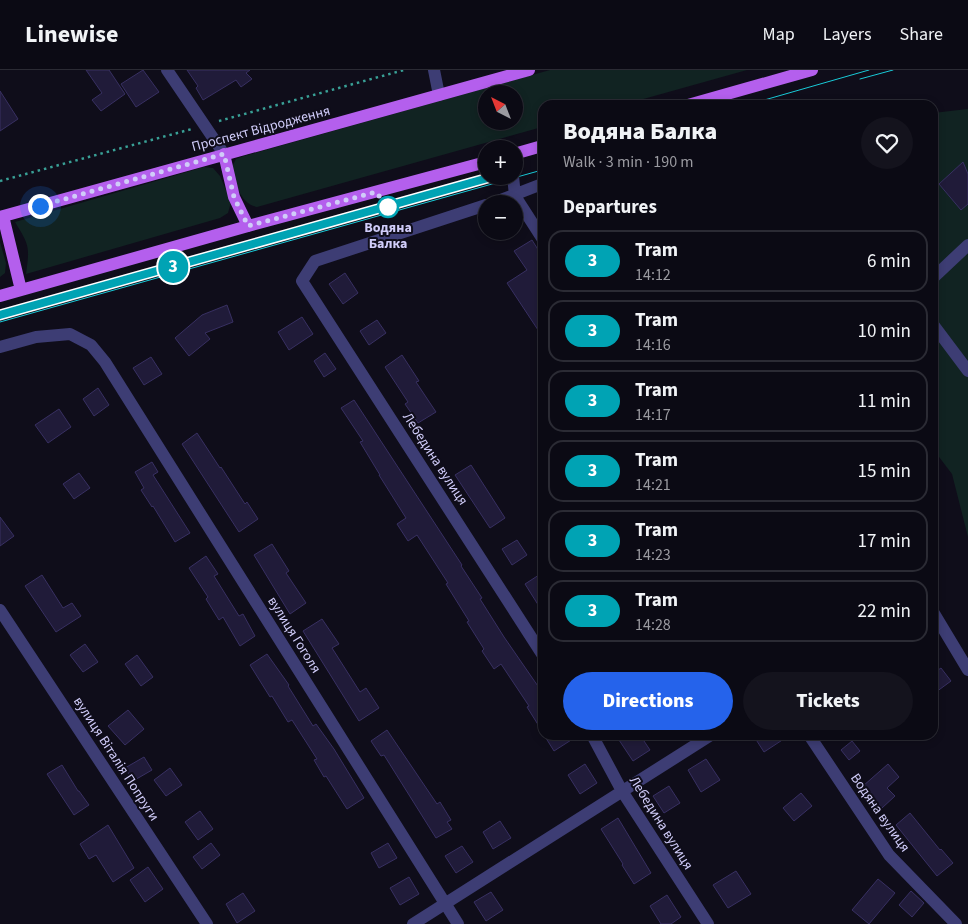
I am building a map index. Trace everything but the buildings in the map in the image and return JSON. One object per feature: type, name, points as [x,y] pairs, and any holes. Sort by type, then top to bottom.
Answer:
[{"type":"main road","name":"Проспект Відродження","points":[[1,213],[529,70]]},
{"type":"main road","points":[[706,100],[812,70]]},
{"type":"main road","points":[[523,151],[538,147]]},
{"type":"main road","points":[[224,154],[234,197],[248,226]]},
{"type":"main road","points":[[0,296],[248,226],[478,164]]},
{"type":"main road","points":[[1,213],[20,290]]},
{"type":"street","points":[[167,70],[224,154]]},
{"type":"street","points":[[434,70],[440,95]]},
{"type":"street","points":[[517,195],[538,186]]},
{"type":"street","name":"Лебедина вулиця","points":[[478,207],[315,261],[302,281],[538,648]]},
{"type":"street","points":[[523,208],[538,232]]},
{"type":"street","points":[[938,273],[968,245]]},
{"type":"street","points":[[938,331],[968,371]]},
{"type":"street","name":"вулиця Гоголя","points":[[0,347],[36,337],[70,334],[91,345],[105,362],[458,924]]},
{"type":"street","name":"вулиця Віталія Попруги","points":[[0,610],[207,924]]},
{"type":"street","points":[[938,620],[968,670]]},
{"type":"street","name":"Лебедина вулиця","points":[[595,740],[622,791],[708,924]]},
{"type":"street","points":[[413,924],[703,740]]},
{"type":"street","name":"Водяна вулиця","points":[[812,740],[889,855],[956,924]]},
{"type":"shaded area","points":[[550,70],[747,70],[640,100],[538,100],[538,128],[496,140],[478,140],[478,145],[257,207],[251,205],[242,197],[232,167],[236,159],[244,156],[478,90],[478,130],[523,130],[523,85],[497,85]]},
{"type":"shaded area","points":[[968,109],[968,537],[952,474],[938,456],[938,112]]},
{"type":"shaded area","points":[[204,167],[213,168],[220,176],[231,202],[228,213],[220,218],[26,274],[27,246],[15,222]]},
{"type":"shaded area","points":[[0,242],[6,263],[5,273],[0,277]]},
{"type":"tram line","points":[[764,100],[869,70]]},
{"type":"tram line","points":[[860,79],[893,70]]},
{"type":"tram line","points":[[0,322],[538,171]]},
{"type":"tram line","name":"3","points":[[0,315],[478,181]]},
{"type":"place","name":"Водяна Балка","points":[[388,207]]},
{"type":"route","points":[[40,206],[224,154],[234,197],[248,226],[376,192],[388,207]]}]
